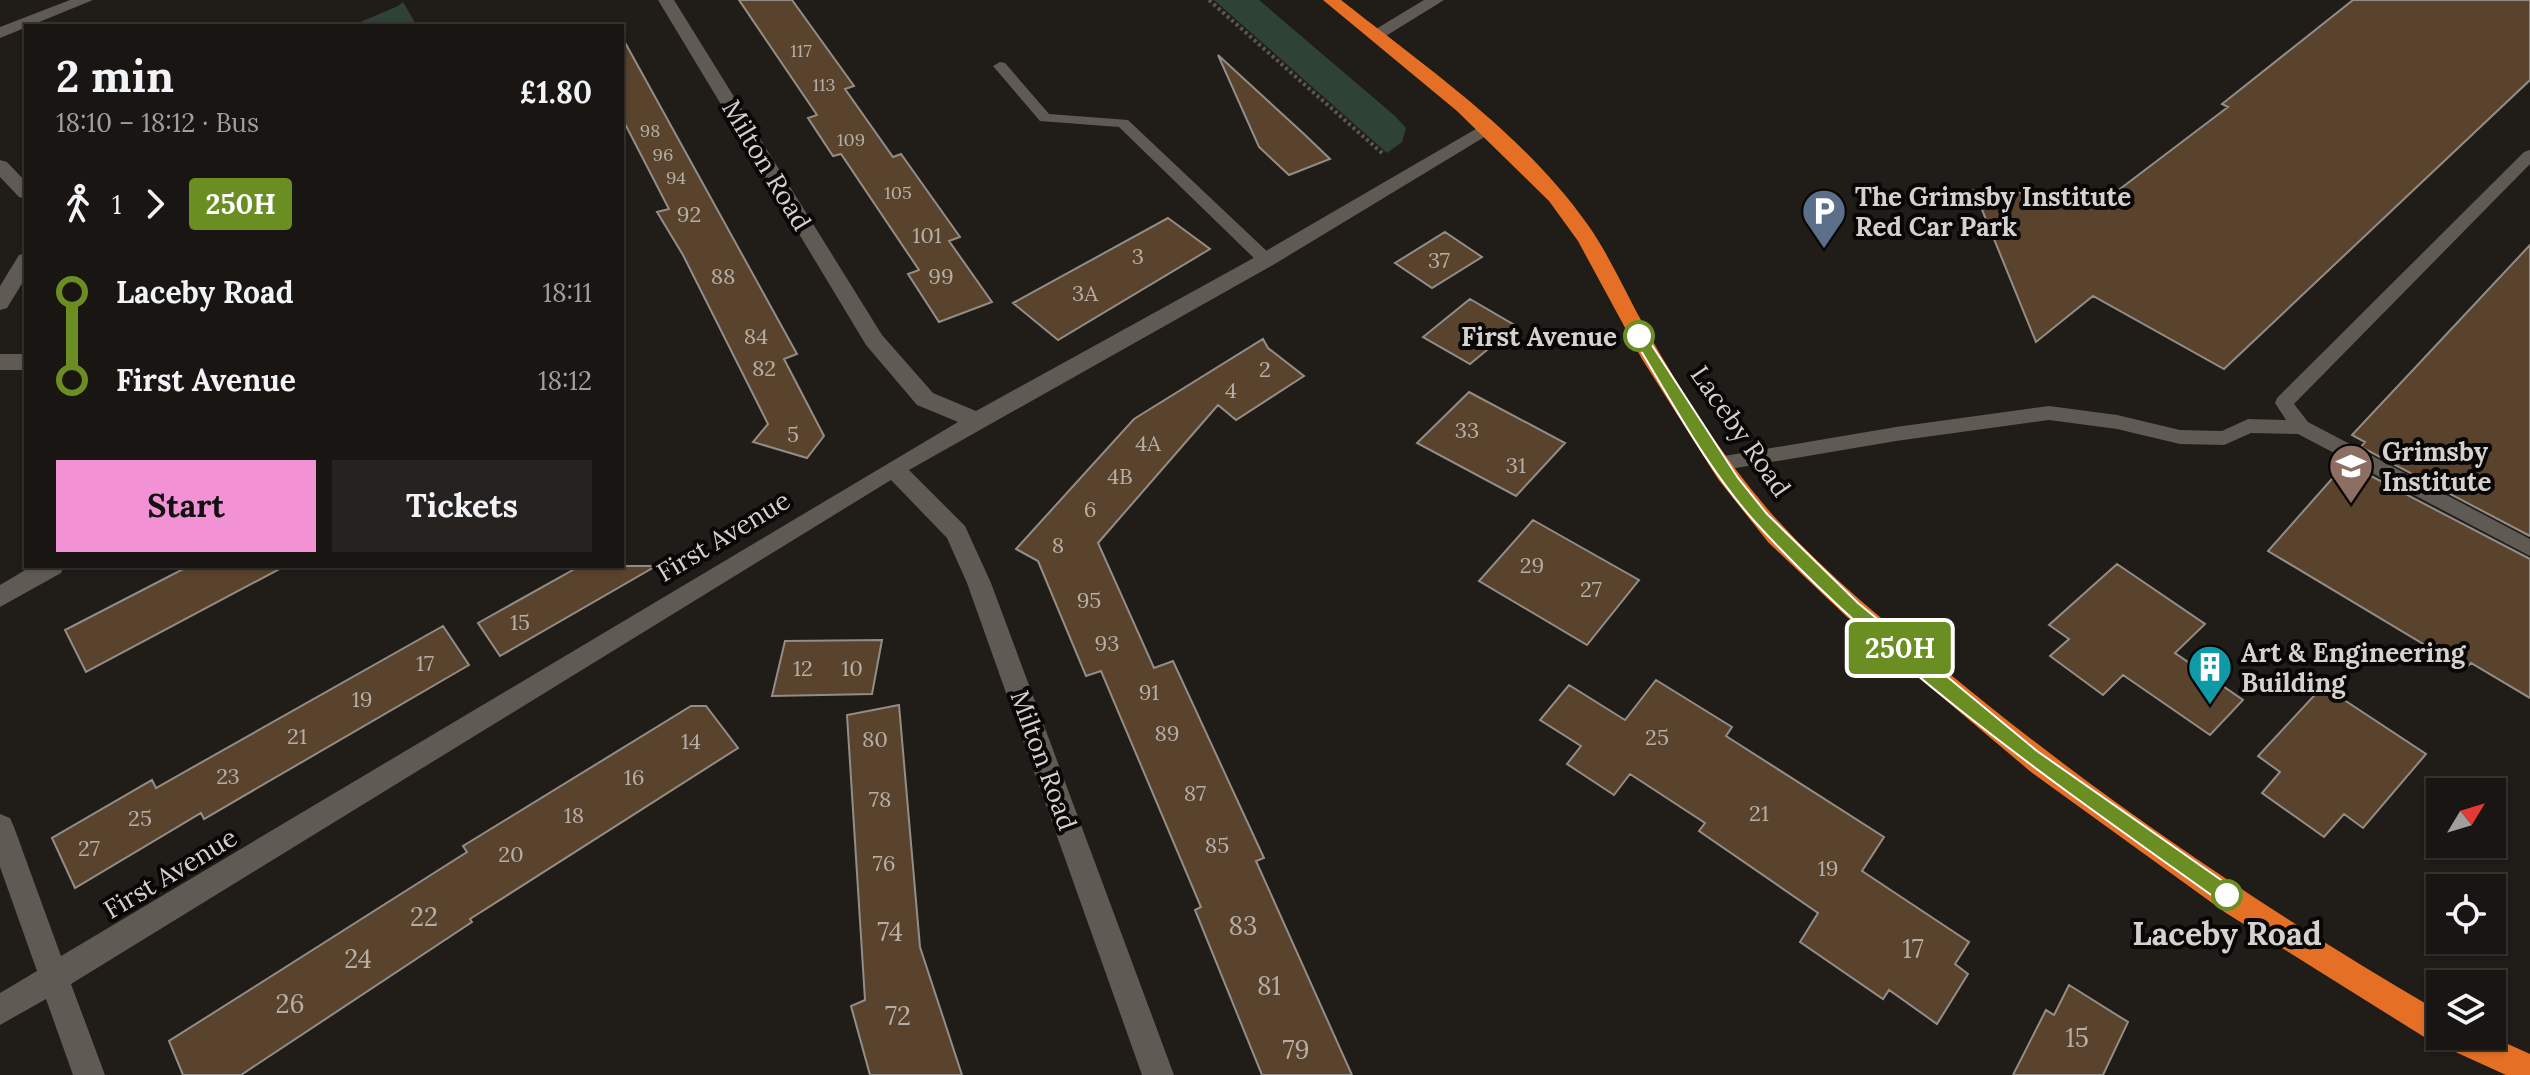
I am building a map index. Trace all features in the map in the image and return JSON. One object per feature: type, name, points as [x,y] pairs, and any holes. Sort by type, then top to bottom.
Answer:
[{"type":"highway","name":"Laceby Road","points":[[1331,0],[1487,130],[1557,197],[1583,232],[1639,336],[1718,464],[1761,518],[1852,607],[2031,757],[2253,913],[2426,1020]]},
{"type":"highway","points":[[2469,1050],[2498,1075]]},
{"type":"highway","points":[[2484,1050],[2530,1070]]},
{"type":"street","points":[[0,33],[85,0]]},
{"type":"street","name":"Milton Road","points":[[666,0],[874,340],[925,399],[975,420]]},
{"type":"street","points":[[1375,35],[1436,0]]},
{"type":"street","name":"First Avenue","points":[[0,1010],[893,468],[1266,260],[1487,130]]},
{"type":"street","points":[[0,166],[24,191]]},
{"type":"street","points":[[0,303],[24,263]]},
{"type":"street","points":[[0,362],[24,362]]},
{"type":"street","name":"Milton Road","points":[[893,468],[957,533],[979,583],[1158,1075]]},
{"type":"street","points":[[0,597],[49,568]]},
{"type":"street","points":[[0,827],[89,1075]]},
{"type":"lane","points":[[1000,66],[1045,118],[1123,123],[1266,260]]},
{"type":"lane","points":[[2301,427],[2284,403],[2530,155]]},
{"type":"lane","points":[[1718,464],[2049,413],[2117,422],[2180,437],[2224,438],[2248,426],[2301,427],[2530,548]]},
{"type":"path","points":[[1209,0],[1408,176]]},
{"type":"green space","points":[[1214,0],[1259,0],[1395,116],[1406,128],[1402,142],[1387,153]]},
{"type":"green space","points":[[403,2],[416,24],[356,24]]},
{"type":"building","points":[[739,0],[792,0],[854,86],[845,89],[893,157],[901,154],[960,237],[949,241],[992,302],[939,322],[908,274],[919,270],[841,154],[833,156],[808,118],[817,115]]},
{"type":"building","points":[[2353,0],[2530,0],[2530,80],[2224,369],[2093,296],[2036,342],[1974,190],[2108,198],[2228,107],[2222,104]]},
{"type":"building","points":[[624,41],[797,354],[784,359],[824,436],[807,458],[753,442],[768,424],[683,255],[657,212],[669,209],[624,122]]},
{"type":"building","points":[[1218,55],[1330,159],[1289,175],[1259,147]]},
{"type":"building","points":[[1168,218],[1210,249],[1058,340],[1013,303]]},
{"type":"building","points":[[1445,232],[1482,257],[1432,288],[1395,263]]},
{"type":"building","points":[[2530,245],[2530,536],[2361,447],[2365,442],[2352,435]]},
{"type":"building","points":[[1470,299],[1516,326],[1470,364],[1423,337]]},
{"type":"building","points":[[1263,339],[1268,348],[1304,376],[1236,420],[1218,405],[1098,543],[1154,668],[1173,661],[1264,858],[1256,861],[1352,1075],[1262,1075],[1195,910],[1201,907],[1101,671],[1086,676],[1038,561],[1016,549],[1134,419]]},
{"type":"building","points":[[1469,392],[1565,443],[1516,496],[1417,443]]},
{"type":"building","points":[[2346,463],[2530,559],[2530,698],[2471,663],[2465,669],[2268,551]]},
{"type":"building","points":[[1533,520],[1639,580],[1587,645],[1479,581]]},
{"type":"building","points":[[2117,564],[2205,624],[2175,653],[2243,700],[2210,735],[2123,675],[2103,695],[2050,656],[2069,639],[2049,625]]},
{"type":"building","points":[[656,566],[500,656],[478,623],[576,568]]},
{"type":"building","points":[[185,568],[281,568],[86,672],[65,630]]},
{"type":"building","points":[[443,626],[469,665],[204,819],[201,813],[75,888],[52,838],[152,780],[156,788]]},
{"type":"building","points":[[882,640],[872,694],[772,696],[785,641]]},
{"type":"building","points":[[1656,680],[1732,727],[1726,736],[1884,837],[1862,871],[1969,942],[1955,964],[1968,974],[1937,1024],[1889,990],[1883,999],[1800,942],[1818,913],[1699,831],[1705,823],[1630,774],[1614,795],[1567,764],[1581,746],[1540,720],[1569,685],[1625,720]]},
{"type":"building","points":[[2323,686],[2426,754],[2363,828],[2344,814],[2324,837],[2262,793],[2280,772],[2258,756]]},
{"type":"building","points":[[899,705],[920,947],[962,1075],[870,1075],[851,1006],[865,1000],[847,715]]},
{"type":"building","points":[[691,706],[706,706],[738,748],[470,919],[472,922],[241,1075],[183,1075],[169,1041],[467,852],[463,846]]},
{"type":"building","points":[[2069,985],[2128,1022],[2103,1075],[2013,1075],[2046,1010],[2054,1015]]},
{"type":"bus line","name":"250H","points":[[1639,336],[1732,482],[1761,518],[1852,607],[2031,757],[2227,895]]},
{"type":"place","name":"The Grimsby Institute Red Car Park","points":[[1824,250]]},
{"type":"place","name":"First Avenue","points":[[1639,336]]},
{"type":"place","name":"Grimsby Institute","points":[[2351,505]]},
{"type":"place","name":"Art & Engineering Building","points":[[2210,706]]},
{"type":"place","name":"Laceby Road","points":[[2227,895]]}]
